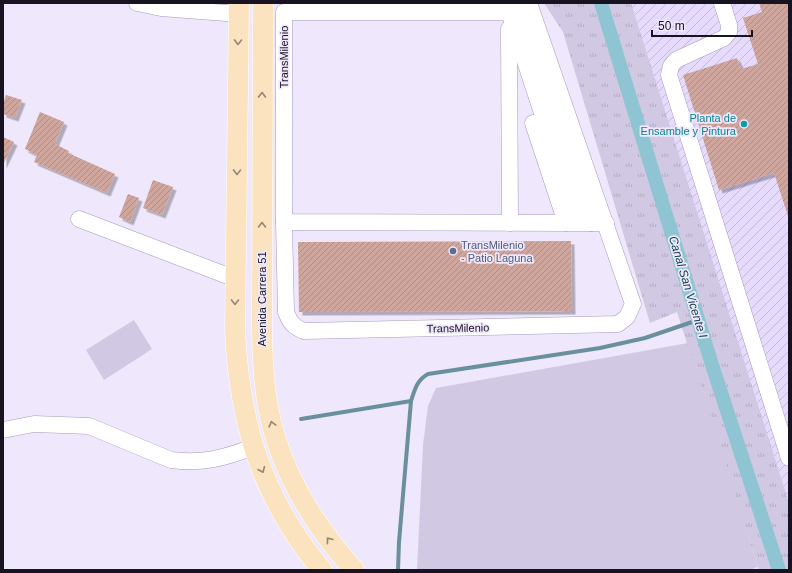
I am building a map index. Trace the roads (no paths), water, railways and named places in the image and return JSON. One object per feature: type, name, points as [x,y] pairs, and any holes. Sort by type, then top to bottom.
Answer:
[{"type":"main road","name":"Avenida Carrera 51","points":[[262,3],[262,324],[263,366],[268,407],[278,444],[294,484],[320,529],[354,570]]},
{"type":"main road","points":[[239,8],[235,330],[237,369],[242,403],[253,447],[275,500],[302,546],[322,570]]},
{"type":"lane","points":[[137,3],[161,8],[239,8]]},
{"type":"lane","name":"TransMilenio","points":[[529,3],[585,223]]},
{"type":"lane","points":[[722,3],[729,25],[729,32],[724,38],[676,60],[671,66],[669,75],[789,458]]},
{"type":"lane","name":"TransMilenio","points":[[511,6],[585,223]]},
{"type":"lane","name":"TransMilenio","points":[[509,48],[585,223],[634,304],[627,317],[618,324],[304,331],[295,328],[286,312],[284,222],[284,7],[511,6]]},
{"type":"lane","name":"TransMilenio","points":[[510,223],[509,48],[511,6]]},
{"type":"lane","points":[[79,219],[236,280]]},
{"type":"lane","points":[[284,222],[585,223]]},
{"type":"lane","points":[[3,430],[34,424],[88,426],[171,460],[185,462],[219,459],[253,447]]},
{"type":"waterway","name":"Canal San Vicente I","points":[[601,3],[713,368],[779,570]]},
{"type":"waterway","points":[[398,570],[411,401],[417,385],[424,376],[428,374],[600,348],[645,338],[698,320]]},
{"type":"waterway","points":[[301,419],[411,401]]},
{"type":"place","name":"Planta de Ensamble y Pintura","points":[[744,124]]},
{"type":"place","name":"TransMilenio - Patio Laguna","points":[[453,251]]}]
